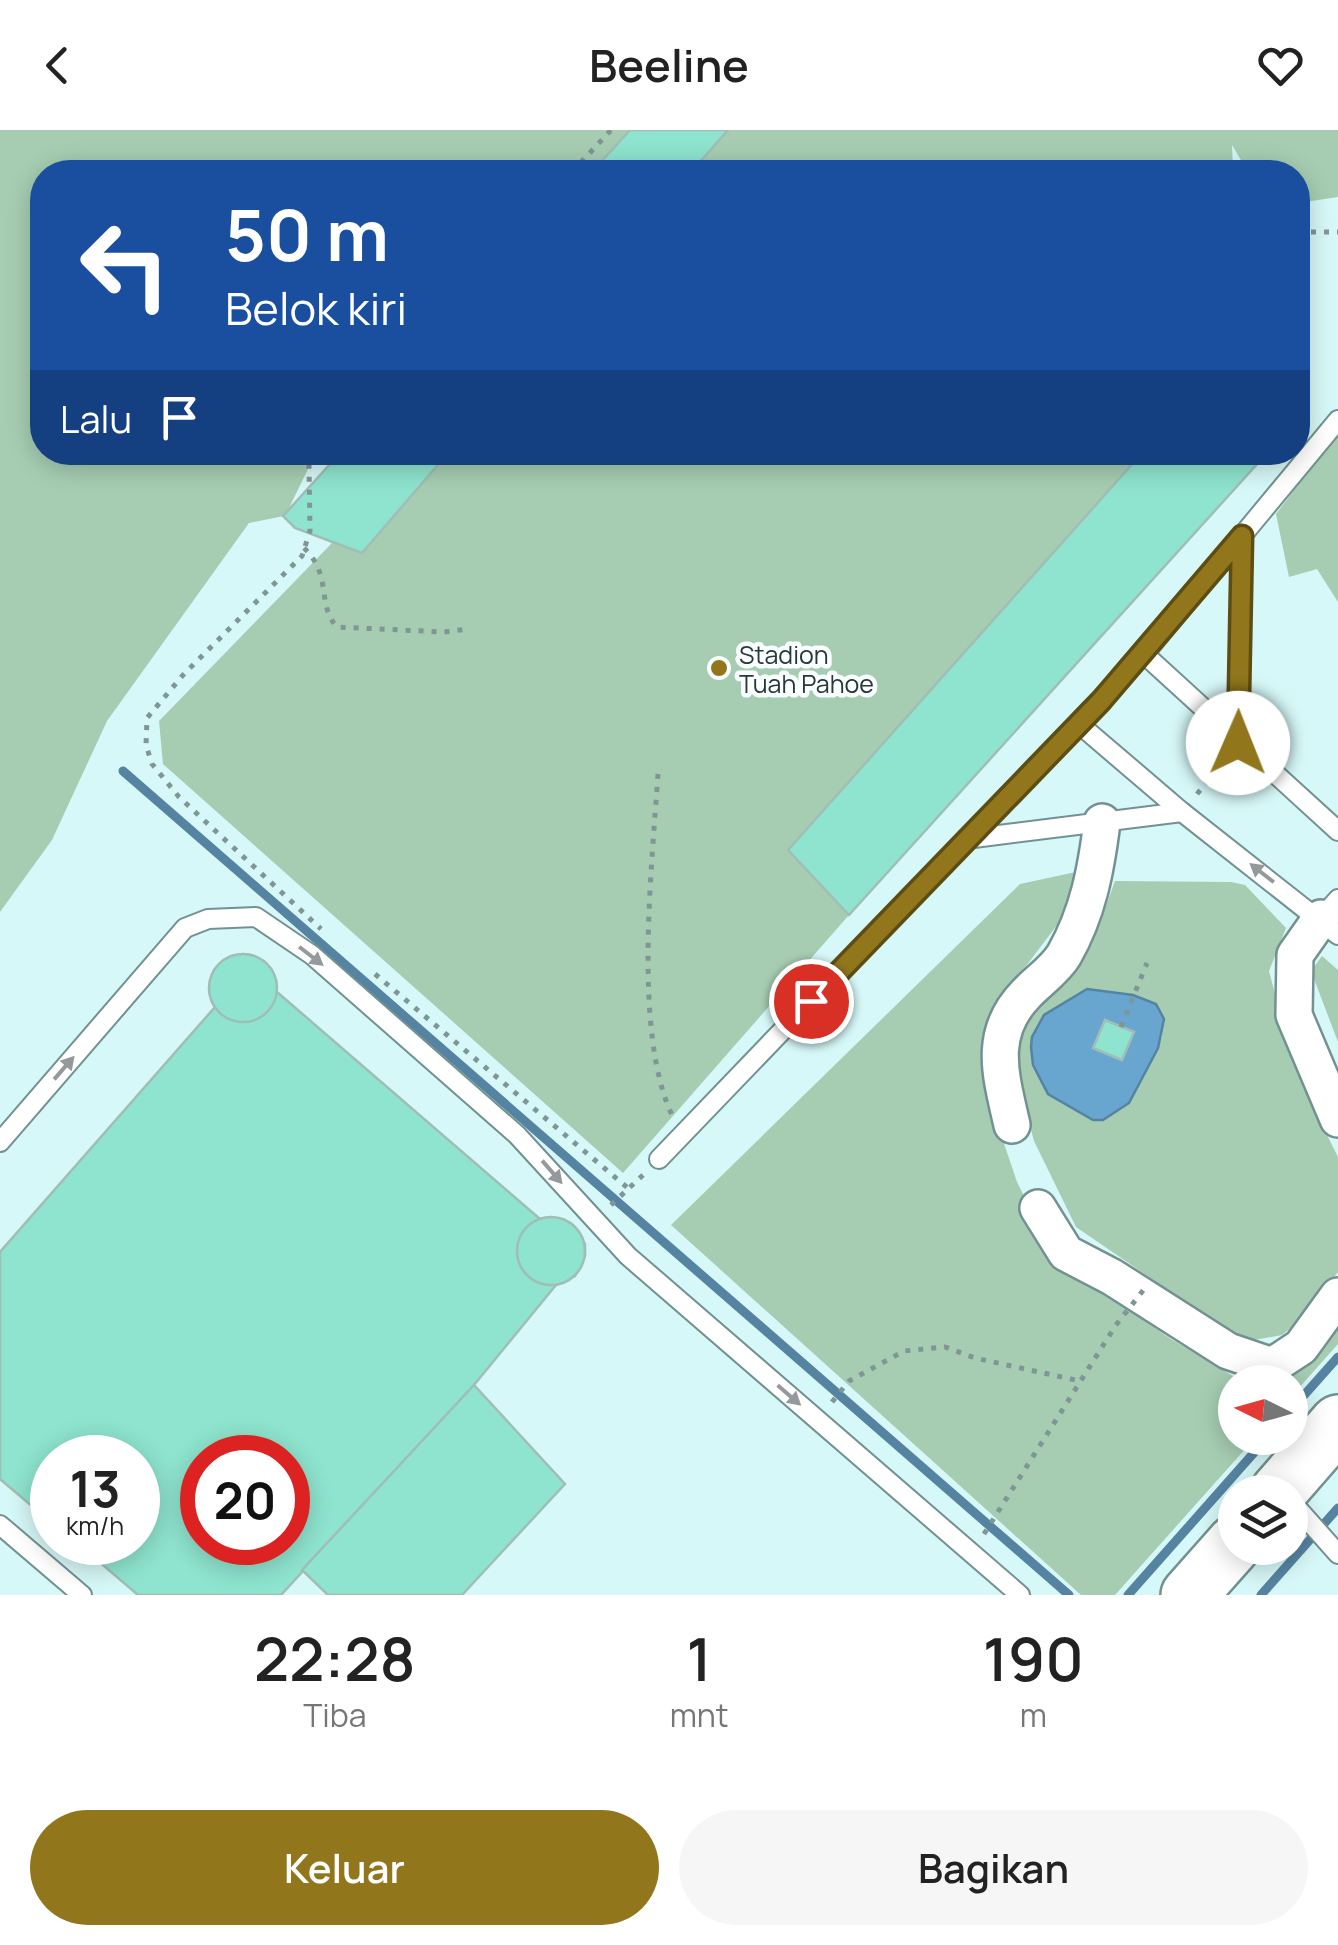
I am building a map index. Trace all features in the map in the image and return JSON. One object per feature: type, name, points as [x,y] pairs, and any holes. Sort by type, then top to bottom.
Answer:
[{"type":"highway","points":[[1189,1595],[1218,1562]]},
{"type":"street","points":[[1012,1125],[1000,1070],[1001,1034],[1022,998],[1060,960],[1076,932],[1094,882],[1102,822]]},
{"type":"street","points":[[1332,917],[1294,955],[1294,1015],[1338,1119]]},
{"type":"street","points":[[1038,1208],[1066,1253],[1112,1276],[1228,1351],[1272,1366],[1301,1347],[1338,1296]]},
{"type":"lane","points":[[1310,454],[1338,420]]},
{"type":"lane","points":[[659,1159],[1144,654],[1301,465]]},
{"type":"lane","points":[[1238,743],[1242,536]]},
{"type":"lane","points":[[1144,654],[1338,830]]},
{"type":"lane","points":[[1079,724],[1182,812],[1332,917]]},
{"type":"lane","points":[[966,839],[1182,812]]},
{"type":"lane","points":[[0,1142],[185,928],[208,919],[256,917],[312,956],[517,1135],[628,1256],[1020,1595]]},
{"type":"lane","points":[[1301,1473],[1338,1554]]},
{"type":"lane","points":[[0,1524],[82,1595]]},
{"type":"path","points":[[583,160],[611,130]]},
{"type":"path","points":[[1310,232],[1338,232]]},
{"type":"path","points":[[309,465],[310,531],[302,556],[183,675],[147,718],[146,744],[152,764],[179,797],[329,936]]},
{"type":"path","points":[[304,548],[318,561],[330,619],[337,627],[444,632],[468,629]]},
{"type":"path","points":[[1182,812],[1238,743]]},
{"type":"path","points":[[658,774],[650,885],[650,991],[660,1090],[682,1136]]},
{"type":"path","points":[[1121,1027],[1146,963]]},
{"type":"path","points":[[374,974],[628,1189]]},
{"type":"path","points":[[980,1539],[1116,1325],[1145,1288]]},
{"type":"path","points":[[829,1406],[849,1382],[904,1351],[945,1347],[975,1358],[1080,1381]]},
{"type":"green space","points":[[0,130],[1338,130],[1338,197],[1310,201],[1310,160],[1241,160],[1232,145],[1233,160],[30,160],[30,465],[310,465],[287,512],[330,465],[1257,465],[849,915],[623,1173],[163,764],[159,721],[332,543],[295,528],[284,516],[249,523],[107,721],[52,840],[0,912]]},
{"type":"green space","points":[[1338,431],[1338,602],[1317,569],[1289,577],[1276,514]]},
{"type":"green space","points":[[1076,872],[1067,912],[989,1015],[986,1064],[990,1102],[1017,1182],[1050,1248],[1069,1269],[1218,1367],[1218,1455],[1240,1455],[1115,1595],[1081,1595],[671,1225],[1020,884]]},
{"type":"green space","points":[[1115,881],[1245,885],[1286,928],[1269,971],[1321,1123],[1338,1157],[1338,1272],[1302,1319],[1282,1335],[1254,1340],[1235,1336],[1076,1227],[1034,1141],[1013,1062],[1014,1024],[1073,969],[1092,944]],"holes":[[[1087,989],[1133,995],[1162,1036],[1129,1103],[1103,1120],[1093,1120],[1048,1094],[1033,1065],[1044,1015]]]},
{"type":"green space","points":[[1322,956],[1338,970],[1338,1042],[1311,971]]},
{"type":"green space","points":[[1338,1321],[1338,1344],[1308,1378],[1308,1365],[1286,1365]]},
{"type":"water","points":[[1087,989],[1133,995],[1156,1004],[1164,1019],[1158,1048],[1129,1103],[1103,1120],[1093,1120],[1048,1094],[1033,1065],[1032,1037],[1044,1015]]},
{"type":"building","points":[[630,130],[728,130],[702,160],[603,160]]},
{"type":"building","points":[[329,465],[438,465],[362,553],[295,528],[283,516]]},
{"type":"building","points":[[1131,465],[1256,465],[849,915],[788,850]]},
{"type":"building","points":[[243,954],[264,961],[272,970],[277,992],[540,1219],[551,1217],[573,1225],[585,1244],[585,1256],[575,1276],[556,1285],[474,1385],[310,1563],[310,1435],[180,1435],[180,1565],[309,1565],[281,1595],[138,1595],[103,1565],[160,1565],[160,1435],[30,1435],[30,1504],[0,1479],[0,1252],[215,1007],[209,991],[214,970],[232,956]]},
{"type":"building","points":[[243,954],[267,964],[277,988],[267,1012],[243,1022],[219,1012],[209,988],[219,964]]},
{"type":"building","points":[[1105,1020],[1134,1032],[1122,1060],[1093,1048]]},
{"type":"building","points":[[551,1217],[575,1227],[585,1251],[575,1275],[551,1285],[527,1275],[517,1251],[527,1227]]},
{"type":"building","points":[[474,1385],[565,1484],[462,1595],[328,1595],[302,1570]]},
{"type":"waterway","points":[[123,771],[1069,1595]]},
{"type":"waterway","points":[[1308,1391],[1338,1357]]},
{"type":"waterway","points":[[1128,1595],[1252,1455]]},
{"type":"waterway","points":[[1261,1595],[1338,1508]]},
{"type":"place","name":"Stadion Tuah Pahoe","points":[[719,668]]},
{"type":"route","points":[[811,1001],[1101,701],[1242,536],[1238,743]]}]
